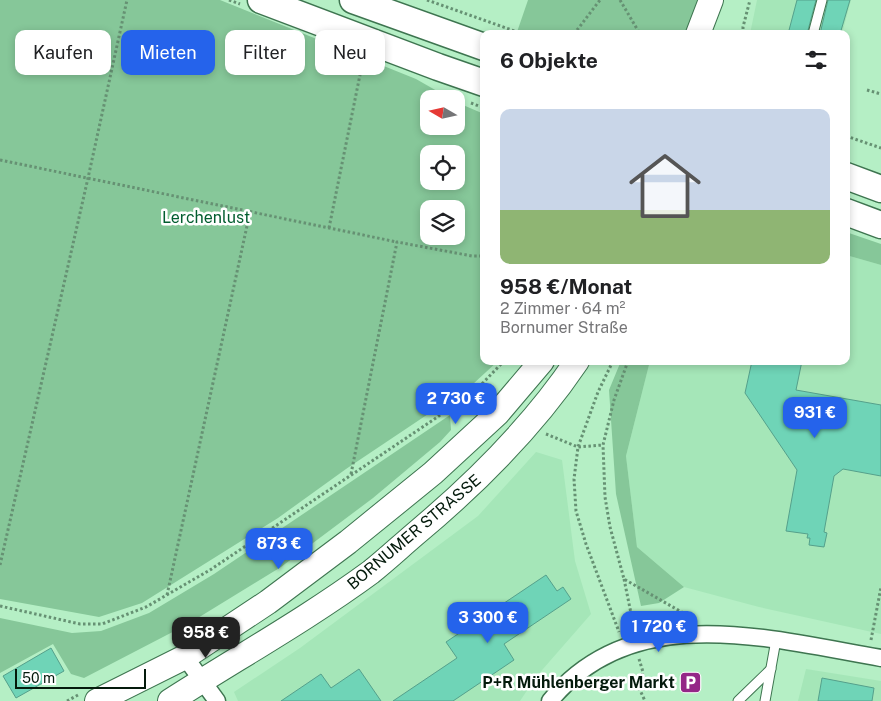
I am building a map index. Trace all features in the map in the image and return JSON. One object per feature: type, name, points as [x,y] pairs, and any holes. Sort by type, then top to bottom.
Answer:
[{"type":"main road","points":[[261,0],[480,82]]},
{"type":"main road","points":[[353,0],[480,46]]},
{"type":"main road","points":[[700,30],[711,0]]},
{"type":"main road","points":[[717,30],[724,0]]},
{"type":"main road","points":[[850,177],[881,188]]},
{"type":"main road","points":[[850,213],[881,225]]},
{"type":"main road","name":"BORNUMER STRASSE","points":[[98,701],[185,657],[268,602],[348,542],[433,473],[497,414],[539,365]]},
{"type":"main road","name":"BORNUMER STRASSE","points":[[170,701],[284,630],[371,572],[483,475],[542,409],[574,365]]},
{"type":"street","points":[[550,701],[557,692],[584,668],[608,654],[631,645],[664,636],[696,633],[720,634],[776,640],[875,656]]},
{"type":"street","points":[[185,657],[216,701]]},
{"type":"lane","points":[[814,30],[822,0]]},
{"type":"lane","points":[[765,701],[776,640]]},
{"type":"lane","points":[[738,701],[771,669]]},
{"type":"path","points":[[0,565],[127,0]]},
{"type":"path","points":[[427,0],[512,30]]},
{"type":"path","points":[[577,30],[600,0]]},
{"type":"path","points":[[620,0],[638,30]]},
{"type":"path","points":[[743,30],[750,0]]},
{"type":"path","points":[[329,228],[360,75]]},
{"type":"path","points":[[867,90],[881,94]]},
{"type":"path","points":[[850,137],[881,148]]},
{"type":"path","points":[[0,160],[397,242],[480,256]]},
{"type":"path","points":[[167,596],[250,212]]},
{"type":"path","points":[[351,474],[397,242]]},
{"type":"path","points":[[0,606],[80,624],[102,624],[133,613],[167,596],[210,570],[476,390],[500,365]]},
{"type":"path","points":[[611,365],[598,392],[578,447],[574,479],[576,511],[586,544],[631,645]]},
{"type":"path","points":[[627,365],[614,400],[602,446],[605,497],[610,527],[624,579],[631,645]]},
{"type":"path","points":[[541,432],[578,447],[602,446]]},
{"type":"path","points":[[624,579],[720,634]]},
{"type":"path","points":[[875,656],[881,587]]},
{"type":"path","points":[[640,664],[643,672],[639,688],[645,701]]},
{"type":"shaded area","points":[[757,0],[851,0],[843,30],[751,30]]},
{"type":"shaded area","points":[[850,256],[881,265],[881,634],[759,607],[684,587],[637,547],[626,456],[649,365],[850,365]]},
{"type":"shaded area","points":[[536,452],[562,460],[575,561],[591,614],[536,677],[520,701],[238,701],[234,692],[300,648],[478,516]]},
{"type":"shaded area","points":[[806,669],[881,681],[881,701],[798,701]]},
{"type":"green space","name":"Lerchenlust","points":[[0,0],[220,0],[294,30],[225,30],[225,75],[305,75],[305,34],[315,38],[315,75],[385,75],[385,67],[416,79],[435,90],[420,90],[420,135],[465,135],[465,106],[480,112],[480,365],[494,365],[473,384],[346,469],[278,518],[142,603],[99,617],[0,599]]},
{"type":"green space","points":[[528,0],[702,0],[691,30],[518,30]]},
{"type":"green space","points":[[850,233],[881,244],[881,265],[850,256]]},
{"type":"green space","points":[[619,365],[649,365],[626,456],[637,547],[684,587],[659,603],[641,606],[616,494],[609,390]]},
{"type":"green space","points":[[450,415],[451,430],[440,442],[373,498],[281,567],[188,624],[84,678],[71,674],[53,644],[0,673],[0,618],[72,633],[101,631],[149,613],[214,574]]},
{"type":"building","points":[[797,0],[816,0],[808,30],[789,30]]},
{"type":"building","points":[[828,0],[850,0],[841,30],[821,30]]},
{"type":"building","points":[[751,365],[801,365],[796,390],[881,405],[881,476],[843,469],[834,476],[824,532],[827,533],[824,547],[809,545],[810,538],[807,538],[808,534],[786,531],[797,470],[745,393]]},
{"type":"building","points":[[546,575],[557,591],[563,587],[571,599],[504,644],[514,660],[453,701],[393,701],[457,658],[446,642]]},
{"type":"building","points":[[51,648],[64,671],[16,698],[3,676]]},
{"type":"building","points":[[359,669],[381,701],[281,701],[321,674],[331,688]]},
{"type":"building","points":[[822,678],[874,688],[872,701],[818,701]]},
{"type":"place","name":"P+R Mühlenberger Markt","points":[[691,682]]}]
